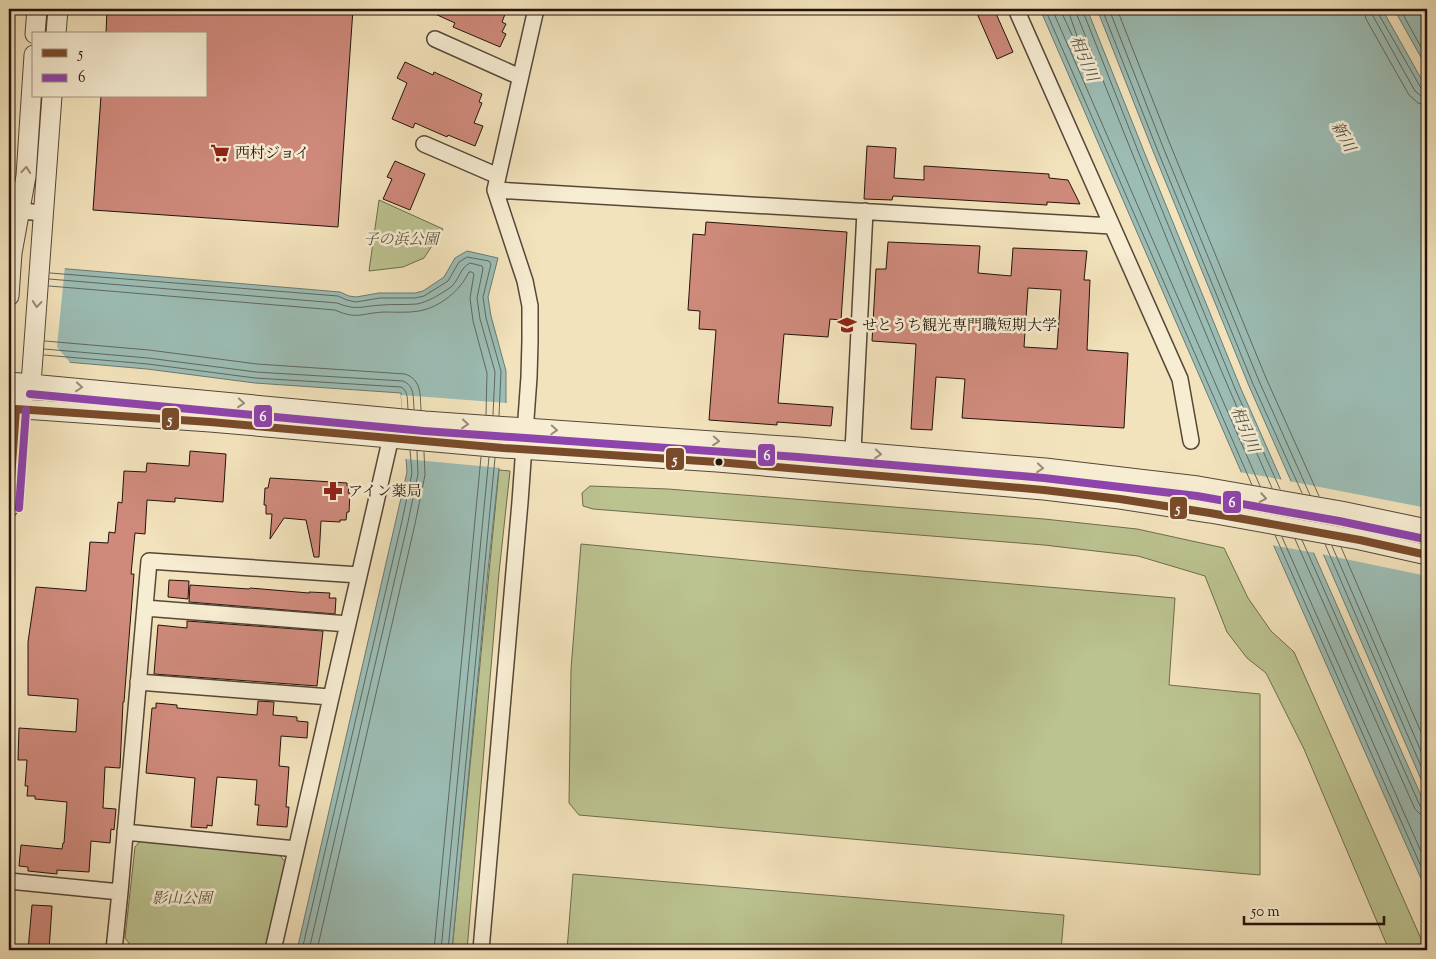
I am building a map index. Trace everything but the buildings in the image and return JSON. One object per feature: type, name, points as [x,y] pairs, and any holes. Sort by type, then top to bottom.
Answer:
[{"type":"street","points":[[35,32],[37,9]]},
{"type":"street","points":[[56,32],[58,9]]},
{"type":"street","points":[[481,950],[529,377],[530,306],[525,281],[497,183],[536,9]]},
{"type":"street","points":[[1016,9],[1180,379],[1191,441]]},
{"type":"street","points":[[435,39],[520,77]]},
{"type":"street","points":[[9,296],[14,210],[26,176],[32,85]]},
{"type":"street","points":[[9,507],[11,404],[31,384],[52,98]]},
{"type":"street","points":[[424,144],[497,183],[865,211],[1112,226]]},
{"type":"street","points":[[14,210],[44,214]]},
{"type":"street","points":[[853,451],[865,211]]},
{"type":"street","points":[[9,382],[505,427],[853,451],[1045,468],[1198,486],[1341,511],[1427,529]]},
{"type":"street","points":[[11,404],[503,448],[717,462],[1044,490],[1120,499],[1210,513],[1360,540],[1427,555]]},
{"type":"street","points":[[273,950],[359,575],[397,439],[398,417]]},
{"type":"street","points":[[114,950],[149,561],[359,575]]},
{"type":"street","points":[[145,608],[348,624]]},
{"type":"street","points":[[138,682],[330,698]]},
{"type":"street","points":[[125,832],[296,849]]},
{"type":"street","points":[[9,881],[120,892]]},
{"type":"green space","points":[[9,9],[14,9],[9,91]]},
{"type":"green space","name":"子の浜公園","points":[[379,200],[443,229],[424,258],[403,267],[369,271]]},
{"type":"green space","points":[[499,470],[510,471],[499,573],[467,950],[452,950]]},
{"type":"green space","points":[[590,486],[668,489],[1044,519],[1137,529],[1224,548],[1248,598],[1271,631],[1294,652],[1426,950],[1389,950],[1304,749],[1266,673],[1247,658],[1227,632],[1205,576],[1138,556],[1044,545],[593,509],[583,506],[582,493]]},
{"type":"green space","points":[[581,544],[850,570],[1175,598],[1169,685],[1260,694],[1260,875],[579,815],[569,803],[571,669]]},
{"type":"green space","name":"影山公園","points":[[141,840],[279,854],[285,862],[265,950],[172,950],[132,947],[125,938],[135,847]]},
{"type":"green space","points":[[573,874],[1064,915],[1061,950],[567,950]]},
{"type":"water","name":"相引川","points":[[1040,9],[1087,9],[1241,389],[1427,809],[1427,892],[1246,483]]},
{"type":"water","name":"新川","points":[[1097,9],[1382,9],[1427,89],[1427,793],[1249,386]]},
{"type":"water","points":[[1394,9],[1427,9],[1427,68]]},
{"type":"water","points":[[467,251],[498,258],[488,297],[491,316],[506,371],[506,403],[488,570],[452,950],[297,950],[407,472],[401,393],[255,383],[147,369],[9,357],[9,264],[340,292],[356,297],[379,293],[415,293],[423,291],[444,277],[455,258]]},
{"type":"pier","points":[[9,262],[65,266],[57,347],[72,365],[9,360]]},
{"type":"pier","points":[[401,395],[507,403],[501,468],[405,459]]},
{"type":"pier","points":[[1239,472],[1284,480],[1298,513],[1254,506]]},
{"type":"pier","points":[[1289,481],[1427,508],[1427,539],[1303,514]]},
{"type":"pier","points":[[1255,509],[1300,517],[1316,553],[1271,545]]},
{"type":"pier","points":[[1305,518],[1427,543],[1427,576],[1321,554]]},
{"type":"transit line","name":"6","points":[[30,394],[424,431],[798,457],[1044,478],[1197,496],[1339,521],[1425,539]]},
{"type":"transit line","name":"5","points":[[9,507],[16,409],[210,422],[503,448],[717,462],[1044,490],[1120,499],[1210,513],[1360,540],[1427,555]]},
{"type":"transit line","name":"6","points":[[19,508],[26,410]]},
{"type":"place","name":"西村ジョイ","points":[[220,153]]},
{"type":"place","name":"せとうち観光専門職短期大学","points":[[847,325]]},
{"type":"place","name":"アイン薬局","points":[[333,491]]}]
